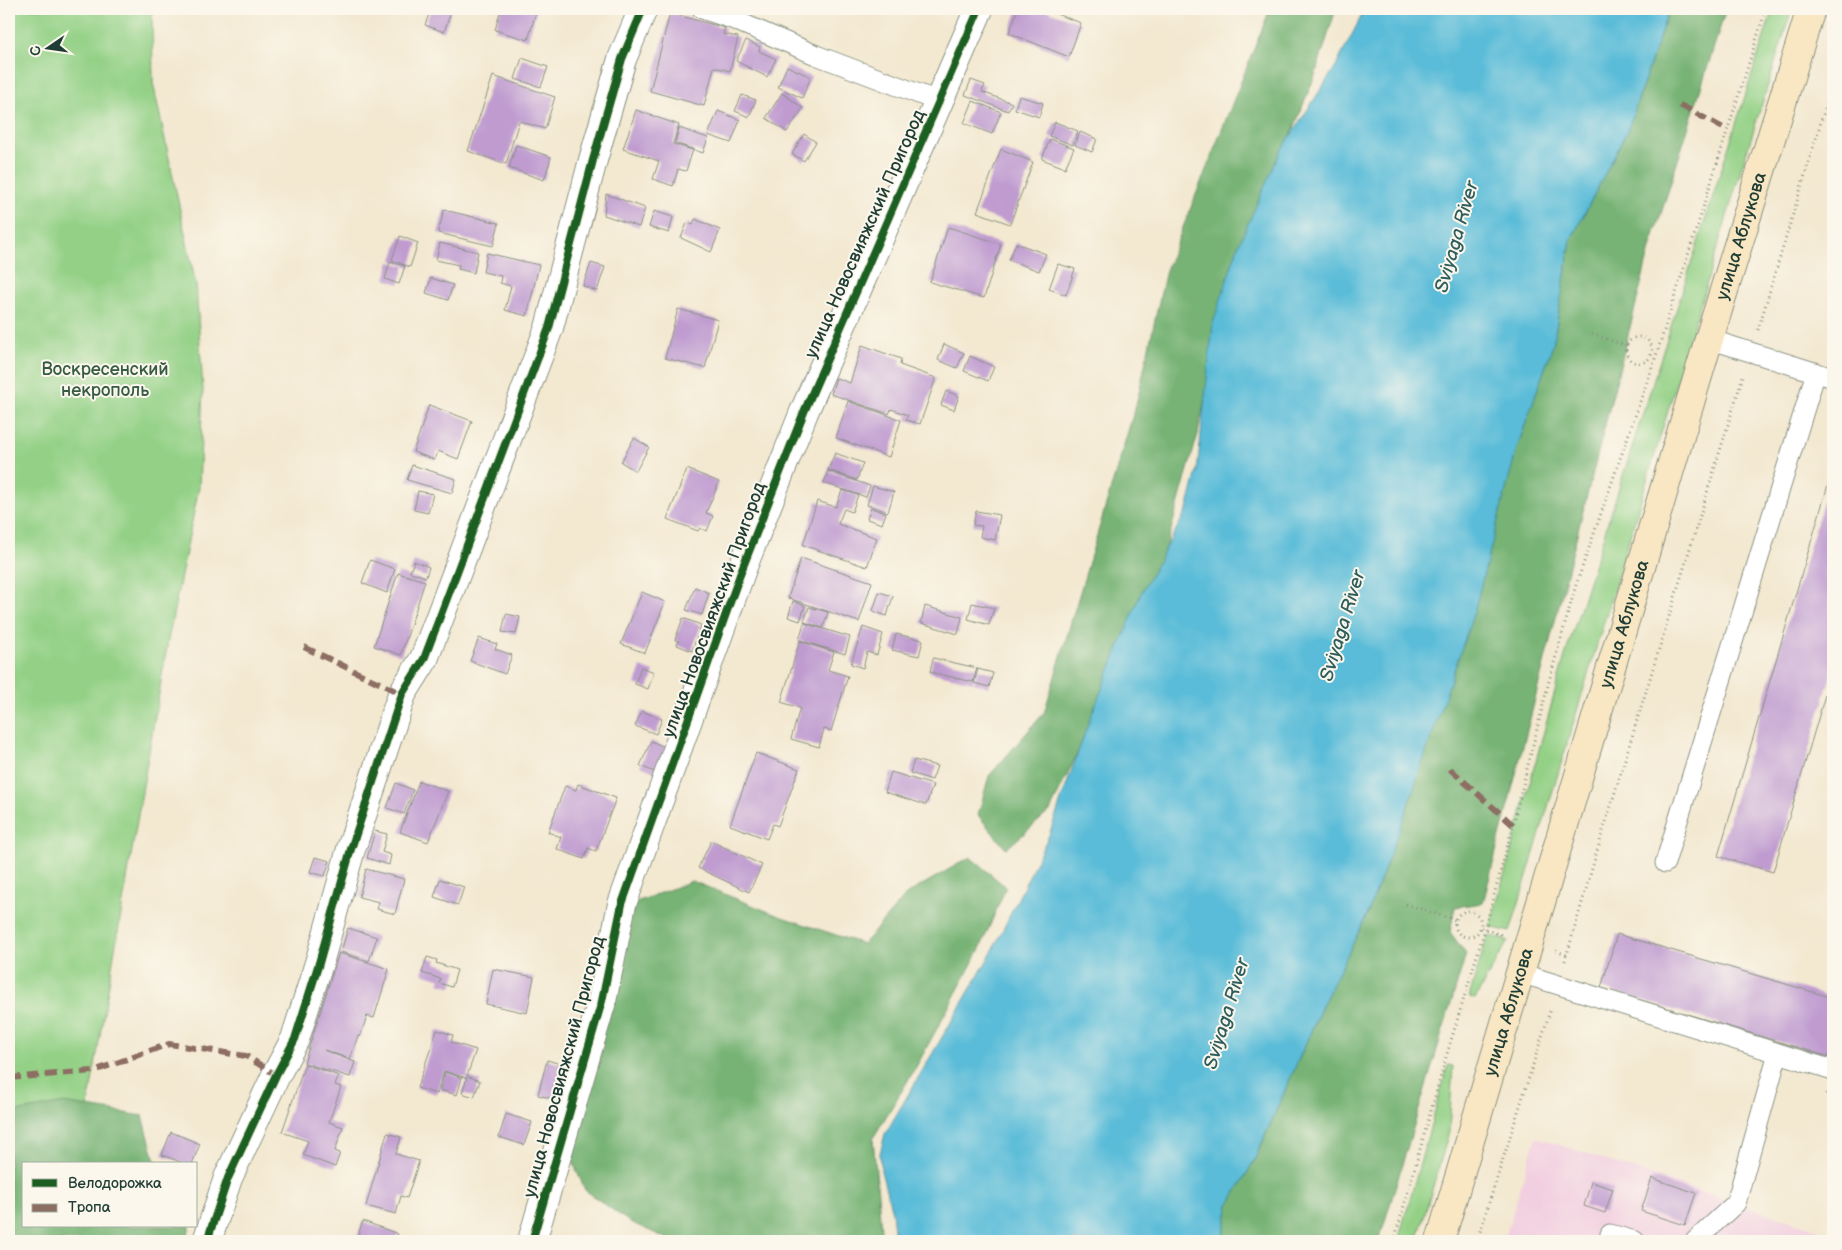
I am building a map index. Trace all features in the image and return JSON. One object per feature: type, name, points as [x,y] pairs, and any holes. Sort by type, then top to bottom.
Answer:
[{"type":"street","points":[[207,1241],[228,1178],[295,1039],[319,963],[351,849],[402,694],[424,659],[549,328],[593,160],[622,59],[643,9]]},
{"type":"street","name":"улица Новосвияжский Пригород","points":[[532,1241],[602,1001],[622,904],[742,569],[804,412],[980,9]]},
{"type":"street","name":"улица Аблукова","points":[[1440,1241],[1710,339],[1811,9]]},
{"type":"lane","points":[[702,9],[732,19],[816,55],[940,102]]},
{"type":"lane","points":[[1665,863],[1825,375],[1710,339]]},
{"type":"lane","points":[[1520,973],[1833,1070]]},
{"type":"lane","points":[[1695,1241],[1736,1203],[1778,1053]]},
{"type":"lane","points":[[1610,1234],[1635,1241]]},
{"type":"path","points":[[1394,1241],[1448,1048],[1514,825],[1549,681],[1576,585],[1654,355],[1766,9]]},
{"type":"path","points":[[1477,1241],[1558,984],[1603,831],[1833,82]]},
{"type":"path","points":[[1592,334],[1626,346]]},
{"type":"path","points":[[1639,337],[1647,339],[1652,346],[1654,355],[1647,361],[1639,364],[1632,361],[1626,354],[1626,346],[1631,339],[1639,337]]},
{"type":"path","points":[[1406,904],[1455,920]]},
{"type":"path","points":[[1468,910],[1476,913],[1481,920],[1483,929],[1468,937],[1460,935],[1456,928],[1455,920],[1460,913],[1468,910]]},
{"type":"shaded area","points":[[1536,1137],[1833,1235],[1833,1241],[1504,1241]]},
{"type":"green space","name":"Воскресенский некрополь","points":[[9,9],[152,9],[153,83],[196,285],[203,390],[199,487],[169,635],[78,1162],[22,1162],[22,1228],[29,1228],[64,1241],[9,1241]]},
{"type":"green space","points":[[1270,9],[1336,9],[1316,73],[1223,304],[1198,434],[1153,594],[1050,811],[1006,849],[978,815],[989,776],[1044,713],[1137,401],[1166,270]]},
{"type":"green space","points":[[1669,9],[1726,9],[1651,245],[1483,903],[1455,907],[1450,932],[1466,954],[1379,1241],[1222,1241],[1229,1204],[1254,1161],[1323,1004],[1368,913],[1517,448],[1553,345],[1571,240],[1628,129]]},
{"type":"green space","points":[[1773,9],[1792,9],[1741,170],[1510,932],[1490,927],[1564,659]]},
{"type":"green space","points":[[970,857],[1006,887],[980,949],[915,1069],[873,1138],[882,1241],[672,1241],[628,1221],[585,1190],[570,1155],[631,904],[692,881],[779,916],[863,944],[907,894]]},
{"type":"green space","points":[[1488,935],[1508,941],[1475,999],[1469,997]]},
{"type":"green space","points":[[1448,1065],[1453,1066],[1449,1132],[1417,1241],[1398,1241]]},
{"type":"green space","points":[[64,1103],[143,1116],[155,1162],[22,1162],[22,1228],[189,1228],[186,1241],[9,1241],[9,1113]]},
{"type":"water","name":"Sviyaga River","points":[[1365,9],[1669,9],[1628,129],[1571,240],[1553,345],[1517,448],[1474,612],[1402,823],[1368,913],[1323,1004],[1254,1161],[1229,1204],[1222,1241],[895,1241],[892,1212],[881,1171],[880,1153],[885,1134],[991,954],[1049,835],[1089,721],[1141,593],[1187,510],[1197,471],[1213,323],[1238,246],[1280,152],[1336,66]]},
{"type":"building","points":[[431,9],[452,9],[444,32],[425,25]]},
{"type":"building","points":[[501,9],[537,9],[528,40],[495,30]]},
{"type":"building","points":[[1018,9],[1043,9],[1081,23],[1069,57],[1009,33]]},
{"type":"building","points":[[670,13],[725,28],[723,34],[738,37],[730,71],[714,67],[704,106],[650,91]]},
{"type":"building","points":[[746,40],[760,47],[759,51],[776,59],[767,77],[736,61]]},
{"type":"building","points":[[522,58],[548,67],[541,87],[515,79]]},
{"type":"building","points":[[787,66],[811,77],[802,98],[778,87]]},
{"type":"building","points":[[493,76],[555,97],[545,129],[519,121],[506,164],[468,151]]},
{"type":"building","points":[[971,80],[985,85],[982,92],[1012,103],[1008,111],[965,95]]},
{"type":"building","points":[[782,93],[803,108],[787,132],[766,118]]},
{"type":"building","points":[[742,95],[756,100],[749,117],[735,111]]},
{"type":"building","points":[[1019,96],[1043,103],[1039,117],[1015,109]]},
{"type":"building","points":[[973,101],[1001,112],[992,134],[964,123]]},
{"type":"building","points":[[636,110],[679,125],[673,144],[693,150],[686,171],[678,169],[673,186],[653,179],[659,161],[623,149]]},
{"type":"building","points":[[718,111],[740,120],[731,143],[708,135]]},
{"type":"building","points":[[1055,122],[1078,131],[1073,145],[1049,136]]},
{"type":"building","points":[[679,128],[708,138],[703,153],[675,143]]},
{"type":"building","points":[[1080,132],[1097,139],[1092,152],[1075,145]]},
{"type":"building","points":[[804,134],[816,142],[804,161],[792,154]]},
{"type":"building","points":[[1050,139],[1074,148],[1065,168],[1042,159]]},
{"type":"building","points":[[516,145],[551,157],[544,180],[509,168]]},
{"type":"building","points":[[1001,149],[1033,162],[1010,224],[977,212]]},
{"type":"building","points":[[606,194],[645,208],[639,227],[604,215]]},
{"type":"building","points":[[444,210],[499,223],[493,246],[438,233]]},
{"type":"building","points":[[654,211],[673,217],[669,233],[649,227]]},
{"type":"building","points":[[695,219],[720,230],[711,252],[681,238],[687,223],[693,225]]},
{"type":"building","points":[[948,227],[1001,244],[984,298],[930,282]]},
{"type":"building","points":[[400,236],[418,243],[410,267],[392,260]]},
{"type":"building","points":[[440,243],[478,252],[474,273],[458,269],[459,265],[436,260]]},
{"type":"building","points":[[1016,243],[1046,254],[1039,271],[1009,260]]},
{"type":"building","points":[[487,253],[539,265],[527,316],[505,310],[511,286],[500,283],[501,276],[483,272]]},
{"type":"building","points":[[390,262],[405,266],[399,284],[385,279]]},
{"type":"building","points":[[591,263],[605,267],[597,291],[583,286]]},
{"type":"building","points":[[1058,264],[1075,269],[1066,295],[1049,289]]},
{"type":"building","points":[[431,278],[453,285],[448,300],[426,293]]},
{"type":"building","points":[[678,309],[718,320],[705,368],[665,358]]},
{"type":"building","points":[[944,344],[964,353],[957,368],[938,360]]},
{"type":"building","points":[[862,345],[901,359],[900,365],[936,378],[920,424],[906,420],[908,415],[891,409],[889,414],[831,394],[836,378],[850,383]]},
{"type":"building","points":[[970,356],[994,367],[988,381],[964,371]]},
{"type":"building","points":[[946,391],[959,396],[954,410],[941,405]]},
{"type":"building","points":[[848,401],[901,420],[889,457],[836,438]]},
{"type":"building","points":[[429,405],[472,421],[458,459],[438,451],[435,460],[413,452]]},
{"type":"building","points":[[634,438],[649,447],[636,471],[621,462]]},
{"type":"building","points":[[835,453],[863,463],[857,480],[828,470]]},
{"type":"building","points":[[412,465],[456,479],[452,493],[407,480]]},
{"type":"building","points":[[1833,468],[1833,668],[1773,872],[1718,856]]},
{"type":"building","points":[[687,469],[719,482],[706,513],[713,516],[707,531],[700,528],[698,531],[667,519]]},
{"type":"building","points":[[828,471],[870,486],[866,497],[824,483]]},
{"type":"building","points":[[873,486],[894,492],[888,512],[867,505]]},
{"type":"building","points":[[842,490],[858,495],[852,512],[844,509],[838,524],[877,538],[867,567],[803,545],[817,501],[836,507]]},
{"type":"building","points":[[418,491],[433,494],[428,513],[414,510]]},
{"type":"building","points":[[871,508],[886,513],[882,524],[867,519]]},
{"type":"building","points":[[976,511],[1000,515],[995,540],[980,537],[982,526],[973,525]]},
{"type":"building","points":[[801,558],[872,582],[859,622],[788,598]]},
{"type":"building","points":[[370,560],[395,569],[387,593],[362,583]]},
{"type":"building","points":[[414,561],[429,567],[426,577],[410,572]]},
{"type":"building","points":[[398,573],[425,581],[401,655],[374,646]]},
{"type":"building","points":[[695,587],[709,593],[702,615],[686,610]]},
{"type":"building","points":[[642,592],[665,602],[645,653],[621,644]]},
{"type":"building","points":[[879,592],[893,596],[887,616],[873,611]]},
{"type":"building","points":[[793,601],[805,606],[800,621],[788,617]]},
{"type":"building","points":[[972,603],[994,608],[989,625],[968,619]]},
{"type":"building","points":[[925,606],[962,617],[958,634],[921,623]]},
{"type":"building","points":[[809,607],[828,612],[823,628],[804,622]]},
{"type":"building","points":[[506,614],[520,617],[516,634],[502,632]]},
{"type":"building","points":[[683,618],[701,625],[692,651],[677,645],[679,641],[675,640]]},
{"type":"building","points":[[804,623],[850,637],[845,654],[799,640]]},
{"type":"building","points":[[863,627],[883,634],[877,655],[867,652],[863,668],[851,664]]},
{"type":"building","points":[[896,634],[923,640],[919,656],[892,650]]},
{"type":"building","points":[[479,638],[497,644],[495,649],[512,655],[505,674],[470,661]]},
{"type":"building","points":[[800,641],[834,652],[828,670],[848,676],[831,731],[824,729],[819,747],[791,739],[800,708],[781,702]]},
{"type":"building","points":[[933,658],[977,668],[973,682],[930,672]]},
{"type":"building","points":[[641,667],[654,672],[648,689],[635,684]]},
{"type":"building","points":[[978,669],[993,673],[989,687],[974,683]]},
{"type":"building","points":[[642,711],[662,719],[656,734],[635,726]]},
{"type":"building","points":[[651,741],[667,748],[657,773],[640,766]]},
{"type":"building","points":[[756,753],[799,769],[778,826],[773,824],[767,839],[730,825]]},
{"type":"building","points":[[914,760],[937,766],[932,780],[910,773]]},
{"type":"building","points":[[891,772],[933,785],[926,805],[885,792]]},
{"type":"building","points":[[419,781],[448,791],[428,842],[400,832]]},
{"type":"building","points":[[396,783],[413,790],[404,814],[387,808]]},
{"type":"building","points":[[578,784],[616,798],[596,851],[588,848],[584,859],[557,849],[561,837],[548,832],[565,786],[576,790]]},
{"type":"building","points":[[375,831],[387,834],[382,852],[391,855],[389,865],[367,858]]},
{"type":"building","points":[[711,841],[762,865],[749,892],[698,868]]},
{"type":"building","points":[[315,857],[330,861],[325,876],[310,872]]},
{"type":"building","points":[[366,869],[404,879],[395,914],[377,909],[379,902],[359,897]]},
{"type":"building","points":[[440,879],[464,887],[458,905],[434,897]]},
{"type":"building","points":[[348,928],[377,937],[369,961],[341,952]]},
{"type":"building","points":[[1617,934],[1833,998],[1833,1058],[1601,988]]},
{"type":"building","points":[[339,953],[389,969],[374,1018],[367,1016],[350,1059],[324,1050],[355,1062],[350,1077],[304,1063]]},
{"type":"building","points":[[427,957],[437,960],[436,963],[457,970],[452,987],[439,983],[441,979],[422,973]]},
{"type":"building","points":[[493,969],[534,977],[527,1013],[486,1004]]},
{"type":"building","points":[[437,1030],[453,1035],[451,1042],[476,1050],[467,1076],[480,1081],[474,1097],[462,1093],[467,1078],[444,1071],[437,1094],[417,1088]]},
{"type":"building","points":[[547,1060],[564,1065],[554,1099],[538,1095]]},
{"type":"building","points":[[305,1064],[339,1076],[335,1085],[341,1087],[329,1122],[343,1127],[335,1151],[340,1153],[335,1167],[303,1155],[308,1141],[282,1132]]},
{"type":"building","points":[[445,1072],[462,1078],[457,1095],[440,1090]]},
{"type":"building","points":[[506,1114],[532,1122],[524,1145],[499,1137]]},
{"type":"building","points":[[171,1132],[200,1144],[193,1162],[181,1162],[162,1155]]},
{"type":"building","points":[[387,1133],[401,1137],[396,1154],[419,1161],[407,1198],[401,1196],[396,1214],[366,1206]]},
{"type":"building","points":[[1652,1178],[1696,1193],[1685,1225],[1641,1211]]},
{"type":"building","points":[[1591,1182],[1613,1189],[1605,1213],[1584,1206]]},
{"type":"building","points":[[363,1221],[398,1234],[395,1241],[370,1241],[357,1237]]},
{"type":"marked path","points":[[1680,105],[1727,130]]},
{"type":"marked path","points":[[304,647],[402,694]]},
{"type":"marked path","points":[[1450,769],[1513,825]]},
{"type":"marked path","points":[[9,1078],[94,1071],[169,1044],[246,1056],[276,1075]]},
{"type":"cycle path","points":[[207,1241],[228,1178],[295,1039],[319,963],[351,849],[402,694],[424,659],[549,328],[593,160],[622,59],[643,9]]},
{"type":"cycle path","points":[[532,1241],[602,1001],[622,904],[742,569],[804,412],[979,9]]}]
